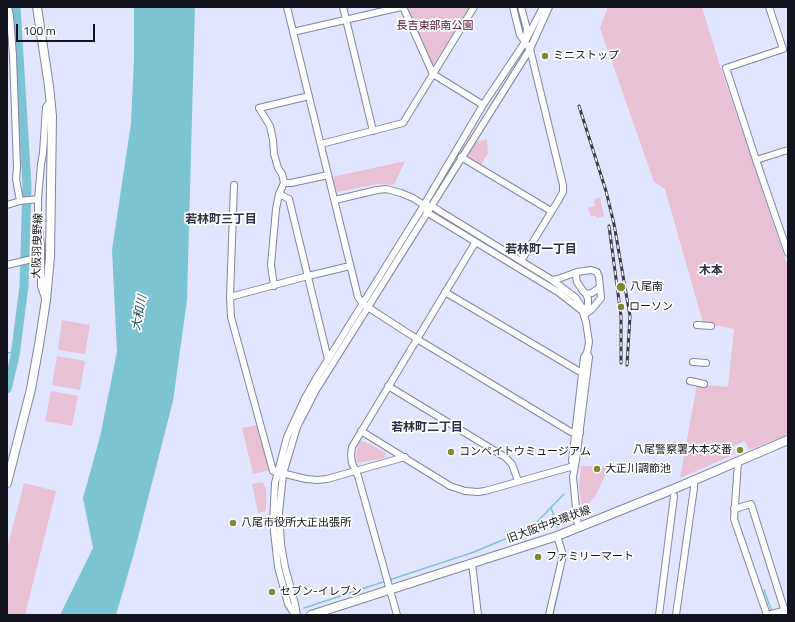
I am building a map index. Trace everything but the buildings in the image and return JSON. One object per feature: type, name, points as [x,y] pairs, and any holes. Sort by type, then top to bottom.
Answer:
[{"type":"main road","name":"大阪羽曳野線","points":[[7,483],[31,389],[46,300],[50,257],[52,116],[38,7]]},
{"type":"main road","name":"旧大阪中央環状線","points":[[311,615],[557,536],[788,440]]},
{"type":"street","points":[[8,7],[10,16],[13,64],[17,167],[16,179],[20,201]]},
{"type":"street","points":[[287,7],[358,297],[365,306],[417,339],[572,432],[577,433]]},
{"type":"street","points":[[343,7],[373,131]]},
{"type":"street","points":[[293,32],[402,7],[433,74],[483,105]]},
{"type":"street","points":[[320,144],[403,123],[474,7]]},
{"type":"street","points":[[513,7],[520,35],[530,49],[564,185],[563,192],[521,261]]},
{"type":"street","points":[[521,7],[527,29],[525,42]]},
{"type":"street","points":[[280,473],[306,410],[483,105],[525,42],[543,7]]},
{"type":"street","points":[[296,615],[288,604],[278,567],[273,523],[274,500],[287,437],[305,398],[328,359],[428,213],[461,157],[530,49],[549,7]]},
{"type":"street","points":[[770,7],[785,43],[783,49],[726,68],[788,253]]},
{"type":"street","points":[[274,286],[271,265],[279,194],[284,183],[274,154],[270,126],[259,108],[309,96]]},
{"type":"street","points":[[46,300],[40,286],[38,258],[38,199],[46,107],[51,101]]},
{"type":"street","points":[[756,160],[788,150]]},
{"type":"street","points":[[461,157],[551,211]]},
{"type":"street","points":[[284,183],[291,183],[328,175]]},
{"type":"street","points":[[234,185],[230,297],[231,317],[271,468],[273,471],[280,473],[317,480],[405,457]]},
{"type":"street","points":[[335,200],[386,189],[401,193],[424,205],[432,206],[552,280],[576,298],[581,306],[588,333],[588,357],[577,433]]},
{"type":"street","points":[[279,194],[290,199],[328,359]]},
{"type":"street","points":[[7,205],[20,201],[38,199]]},
{"type":"street","points":[[424,205],[428,213],[475,243],[558,292],[583,313]]},
{"type":"street","points":[[396,615],[358,476],[355,471],[351,455],[352,447],[475,243]]},
{"type":"street","points":[[7,265],[38,258]]},
{"type":"street","points":[[230,297],[350,266]]},
{"type":"street","points":[[552,280],[577,272],[591,270],[597,272],[599,277],[601,298],[592,309],[583,313]]},
{"type":"street","points":[[577,272],[577,282],[586,294],[588,304],[583,313]]},
{"type":"street","points":[[586,294],[592,293],[600,287]]},
{"type":"street","points":[[445,292],[582,373]]},
{"type":"street","points":[[697,325],[711,326]]},
{"type":"street","points":[[578,528],[573,488],[574,466],[576,460],[582,373],[584,357],[587,353]]},
{"type":"street","points":[[693,362],[706,363]]},
{"type":"street","points":[[690,381],[704,384]]},
{"type":"street","points":[[388,386],[506,457],[512,464],[518,481]]},
{"type":"street","points":[[361,431],[450,486],[464,491],[485,491],[574,466]]},
{"type":"street","points":[[734,509],[750,504],[786,612],[767,615],[734,519],[734,509],[738,462]]},
{"type":"street","points":[[676,615],[694,480]]},
{"type":"street","points":[[659,615],[674,496]]},
{"type":"street","points":[[549,615],[563,555],[557,536]]},
{"type":"street","points":[[472,563],[478,615]]},
{"type":"green space","name":"長吉東部南公園","points":[[406,7],[470,7],[434,64],[432,64]]},
{"type":"green space","points":[[608,7],[702,7],[721,69],[788,267],[788,435],[749,450],[745,441],[733,446],[735,454],[680,478],[697,384],[728,387],[734,329],[703,323],[665,189],[654,182],[600,28]]},
{"type":"green space","points":[[487,139],[488,153],[481,165],[469,158],[468,153],[475,142]]},
{"type":"green space","points":[[405,161],[394,185],[378,184],[337,192],[332,177]]},
{"type":"green space","points":[[600,197],[604,216],[597,218],[596,215],[591,217],[588,208],[595,206],[595,199]]},
{"type":"green space","points":[[62,320],[90,325],[85,354],[58,350]]},
{"type":"green space","points":[[57,356],[85,361],[80,390],[52,385]]},
{"type":"green space","points":[[51,391],[78,396],[72,426],[45,421]]},
{"type":"green space","points":[[257,425],[270,470],[253,474],[242,428]]},
{"type":"green space","points":[[360,441],[363,441],[386,453],[384,458],[358,463],[356,453]]},
{"type":"green space","points":[[581,466],[608,467],[608,470],[595,496],[588,505],[582,509],[579,487]]},
{"type":"green space","points":[[263,482],[266,489],[266,511],[258,513],[252,484]]},
{"type":"green space","points":[[24,483],[56,491],[25,615],[7,615],[7,549]]},
{"type":"water","name":"大和川","points":[[134,7],[195,7],[187,300],[173,401],[134,553],[116,615],[60,615],[93,548],[83,498],[100,437],[117,352],[112,250],[131,123],[134,58]]},
{"type":"waterway","points":[[7,389],[15,356],[24,286],[27,185],[16,7]]},
{"type":"waterway","points":[[516,7],[522,29]]},
{"type":"waterway","points":[[7,353],[16,352]]},
{"type":"waterway","points":[[389,580],[474,552],[524,531],[538,521],[564,494]]},
{"type":"waterway","points":[[551,507],[557,527]]},
{"type":"waterway","points":[[553,615],[561,578]]},
{"type":"waterway","points":[[304,608],[386,581]]},
{"type":"waterway","points":[[764,590],[772,612]]},
{"type":"railway","points":[[579,106],[606,191],[614,224],[630,316],[627,365]]},
{"type":"railway","points":[[609,226],[621,316],[621,363]]},
{"type":"place","name":"ミニストップ","points":[[545,56]]},
{"type":"place","name":"八尾南","points":[[621,287]]},
{"type":"place","name":"ローソン","points":[[621,307]]},
{"type":"place","name":"八尾警察署木本交番","points":[[740,450]]},
{"type":"place","name":"コンペイトウミュージアム","points":[[451,452]]},
{"type":"place","name":"大正川調節池","points":[[597,469]]},
{"type":"place","name":"八尾市役所大正出張所","points":[[233,523]]},
{"type":"place","name":"ファミリーマート","points":[[538,557]]},
{"type":"place","name":"セブン-イレブン","points":[[272,592]]},
{"type":"district","name":"若林町三丁目","points":[[221,220]]},
{"type":"district","name":"若林町一丁目","points":[[541,250]]},
{"type":"district","name":"木本","points":[[711,271]]},
{"type":"district","name":"若林町二丁目","points":[[427,428]]}]
